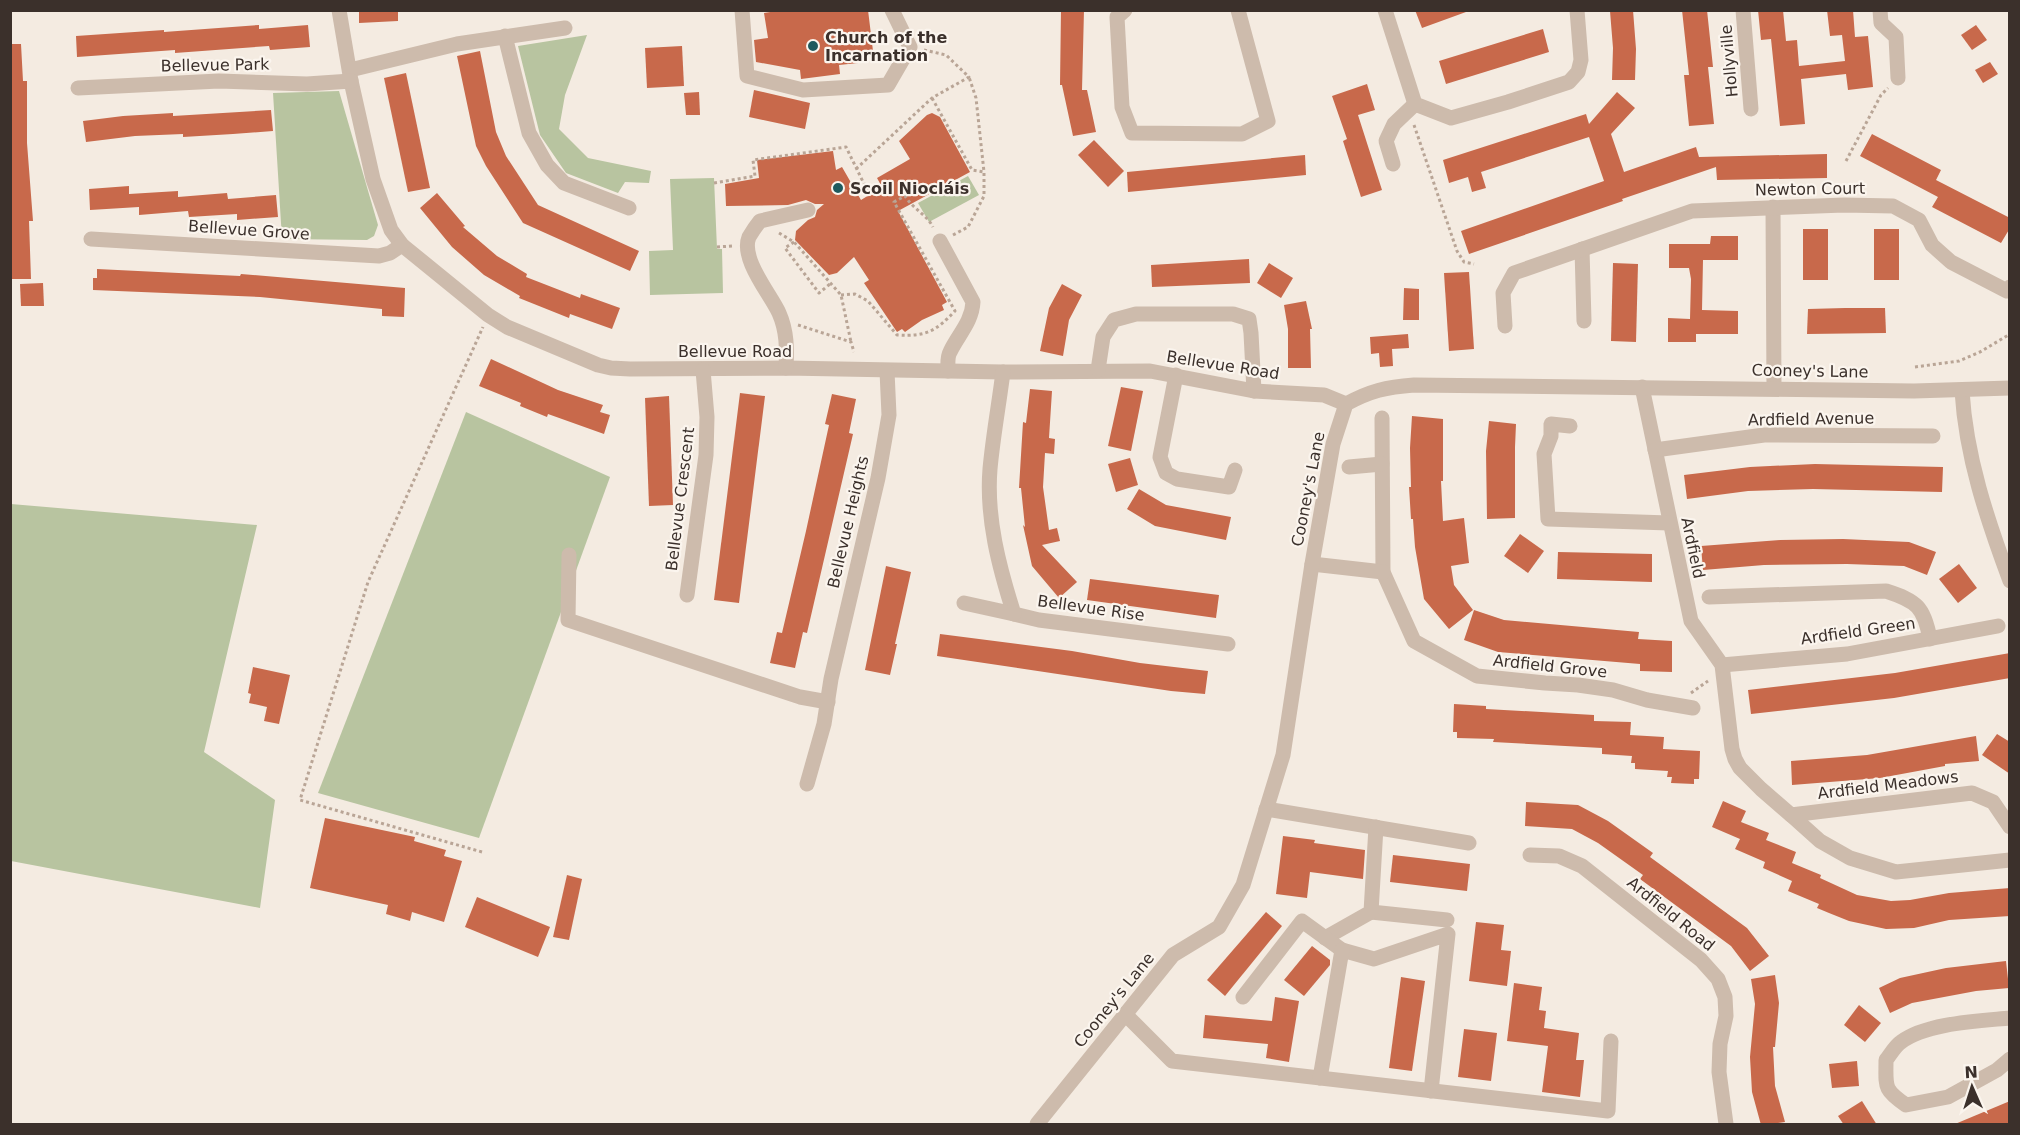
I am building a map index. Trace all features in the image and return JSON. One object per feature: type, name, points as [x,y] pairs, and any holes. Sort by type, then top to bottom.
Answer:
[{"type":"street","name":"Bellevue Road","points":[[339,10],[350,76],[373,179],[391,230],[402,245],[488,315],[507,327],[604,367],[702,370],[786,368],[1004,372],[1150,371],[1254,391],[1324,395],[1346,404]]},
{"type":"street","points":[[742,10],[747,76],[803,90],[888,85],[910,47],[892,10]]},
{"type":"street","points":[[1125,10],[1118,18],[1122,107],[1132,133],[1242,134],[1268,121],[1238,10]]},
{"type":"street","points":[[1385,10],[1411,109]]},
{"type":"street","points":[[1411,109],[1451,118],[1569,82],[1578,72],[1581,60],[1577,10]]},
{"type":"street","name":"Hollyville","points":[[1743,10],[1751,109]]},
{"type":"street","points":[[1880,10],[1881,22],[1896,38],[1898,78]]},
{"type":"street","name":"Bellevue Park","points":[[78,88],[219,81],[307,84],[350,76],[457,44],[565,28]]},
{"type":"street","points":[[505,36],[529,133],[547,165],[564,183],[629,208]]},
{"type":"street","points":[[1393,164],[1386,141],[1394,124],[1411,109]]},
{"type":"street","name":"Newton Court","points":[[1505,326],[1503,293],[1514,273],[1692,211],[1844,204],[1893,206],[1919,220],[1932,245],[1951,262],[2007,291],[2010,286]]},
{"type":"street","points":[[1773,207],[1774,388]]},
{"type":"street","points":[[786,368],[787,348],[782,321],[760,284],[748,251],[749,238],[760,221],[808,210]]},
{"type":"street","name":"Bellevue Grove","points":[[91,239],[379,256],[390,253],[402,245]]},
{"type":"street","points":[[940,241],[973,302],[969,321],[948,354],[948,371]]},
{"type":"street","points":[[1582,249],[1584,321]]},
{"type":"street","points":[[1098,370],[1103,337],[1114,320],[1136,314],[1233,314],[1248,319],[1251,333],[1254,391]]},
{"type":"street","name":"Bellevue Crescent","points":[[687,595],[706,454],[707,417],[702,370]]},
{"type":"street","name":"Bellevue Heights","points":[[807,784],[824,724],[831,679],[878,478],[889,415],[887,371]]},
{"type":"street","name":"Bellevue Rise","points":[[1004,372],[990,470],[991,510],[995,546],[1014,614],[1039,620],[1228,644]]},
{"type":"street","points":[[1176,375],[1160,457],[1166,473],[1177,479],[1229,487],[1235,470]]},
{"type":"street","name":"Cooney's Lane","points":[[1037,1125],[1173,955],[1219,927],[1242,885],[1283,755],[1333,444],[1346,404],[1385,387],[1414,385],[1962,391],[2010,388]]},
{"type":"street","name":"Ardfield","points":[[1642,387],[1691,621],[1723,670],[1735,759],[1740,768],[1791,815]]},
{"type":"street","points":[[1962,391],[1964,425],[1986,517],[2010,581]]},
{"type":"street","name":"Ardfield Grove","points":[[1382,418],[1383,572],[1414,641],[1477,676],[1578,685],[1693,708]]},
{"type":"street","points":[[1570,426],[1551,424],[1551,436],[1544,454],[1548,519],[1669,522]]},
{"type":"street","name":"Ardfield Avenue","points":[[1655,450],[1764,435],[1933,436]]},
{"type":"street","points":[[1349,467],[1382,464]]},
{"type":"street","points":[[569,555],[568,620],[800,697],[828,702]]},
{"type":"street","points":[[1312,564],[1383,572]]},
{"type":"street","points":[[1709,597],[1886,591],[1905,597],[1919,608],[1926,618],[1930,639]]},
{"type":"street","points":[[964,603],[1014,614]]},
{"type":"street","name":"Ardfield Green","points":[[1723,670],[1847,654],[1998,626]]},
{"type":"street","name":"Ardfield Meadows","points":[[1791,815],[1972,793],[1993,802],[2010,827]]},
{"type":"street","points":[[1266,809],[1469,843]]},
{"type":"street","points":[[1791,815],[1820,841],[1850,858],[1896,872],[2010,860]]},
{"type":"street","points":[[1371,912],[1376,828]]},
{"type":"street","name":"Ardfield Road","points":[[1530,855],[1559,856],[1582,866],[1701,960],[1718,979],[1725,997],[1726,1016],[1720,1044],[1719,1072],[1726,1125]]},
{"type":"street","points":[[1324,938],[1371,912],[1447,920]]},
{"type":"street","points":[[1243,997],[1302,921],[1342,950],[1374,959],[1448,934],[1431,1091]]},
{"type":"street","points":[[1320,1078],[1342,950]]},
{"type":"street","points":[[1125,1014],[1172,1061],[1608,1111],[1611,1041]]},
{"type":"street","points":[[2010,1018],[1978,1020],[1933,1028],[1900,1042],[1886,1060],[1887,1088],[1906,1105],[1948,1097],[1997,1070],[2010,1059]]},
{"type":"path","points":[[841,296],[855,294],[868,301],[897,335],[924,335],[939,327],[955,311],[894,202],[905,196],[910,205],[930,222],[940,241],[968,227],[984,196],[984,172],[976,98],[969,77],[946,55],[910,47]]},
{"type":"path","points":[[856,169],[932,98],[969,77]]},
{"type":"path","points":[[1846,161],[1881,95],[1898,78]]},
{"type":"path","points":[[932,98],[972,170],[984,172]]},
{"type":"path","points":[[1411,109],[1457,251],[1464,262],[1473,264]]},
{"type":"path","points":[[714,183],[755,176],[753,159],[846,147],[868,192]]},
{"type":"path","points":[[760,221],[794,242],[841,296],[854,352]]},
{"type":"path","points":[[794,242],[785,248],[819,293],[830,284]]},
{"type":"path","points":[[717,247],[732,246]]},
{"type":"path","points":[[482,852],[300,800],[368,582],[488,315]]},
{"type":"path","points":[[782,321],[851,342]]},
{"type":"path","points":[[1915,367],[1959,361],[1980,352],[2010,334]]},
{"type":"path","points":[[1693,708],[1691,693],[1723,670]]},
{"type":"green space","points":[[587,35],[565,95],[559,129],[588,158],[651,171],[649,183],[625,182],[618,193],[566,173],[540,135],[518,46]]},
{"type":"green space","points":[[339,91],[378,225],[374,236],[367,240],[282,239],[273,93]]},
{"type":"green space","points":[[968,176],[979,195],[929,222],[918,203]]},
{"type":"green space","points":[[714,178],[717,249],[722,249],[723,293],[650,295],[649,251],[673,250],[670,179]]},
{"type":"green space","points":[[466,412],[610,477],[479,838],[318,793]]},
{"type":"green space","points":[[11,504],[257,525],[204,752],[275,800],[260,908],[11,861]]},
{"type":"building","points":[[359,10],[398,10],[398,21],[359,23]]},
{"type":"building","name":"Church of the Incarnation","points":[[783,10],[868,10],[873,51],[858,60],[858,63],[839,65],[840,74],[801,79],[800,70],[756,62],[754,40],[768,38],[764,13]]},
{"type":"building","points":[[1061,10],[1084,10],[1082,90],[1087,90],[1096,132],[1073,136],[1062,85],[1060,85]]},
{"type":"building","points":[[1415,10],[1465,10],[1466,12],[1422,28]]},
{"type":"building","points":[[1633,10],[1636,49],[1635,80],[1612,80],[1613,48],[1610,11]]},
{"type":"building","points":[[1682,10],[1707,10],[1713,67],[1708,67],[1714,124],[1689,126],[1684,75],[1689,75]]},
{"type":"building","points":[[1758,10],[1783,10],[1786,41],[1797,40],[1799,66],[1845,61],[1842,35],[1830,36],[1827,10],[1853,10],[1855,37],[1868,36],[1873,87],[1848,90],[1846,74],[1801,79],[1805,124],[1780,126],[1771,39],[1761,40]]},
{"type":"building","points":[[259,25],[259,29],[308,25],[310,47],[270,50],[269,46],[175,53],[175,50],[77,57],[76,36]]},
{"type":"building","points":[[1976,25],[1987,40],[1972,50],[1961,35]]},
{"type":"building","points":[[1543,29],[1549,52],[1446,84],[1439,61]]},
{"type":"building","points":[[10,44],[21,44],[23,81],[27,81],[27,143],[33,221],[29,221],[31,279],[10,279]]},
{"type":"building","points":[[682,46],[684,86],[647,88],[645,48]]},
{"type":"building","points":[[480,51],[496,132],[506,156],[538,205],[639,251],[630,271],[523,223],[486,166],[476,146],[457,56]]},
{"type":"building","points":[[1990,62],[1998,74],[1983,83],[1975,70]]},
{"type":"building","points":[[406,73],[430,188],[408,192],[384,78]]},
{"type":"building","points":[[1367,84],[1375,110],[1358,115],[1382,190],[1361,197],[1343,141],[1347,139],[1332,96]]},
{"type":"building","points":[[754,90],[810,103],[805,129],[749,117]]},
{"type":"building","points":[[699,92],[700,115],[686,115],[684,93]]},
{"type":"building","points":[[1617,92],[1635,108],[1611,134],[1624,172],[1696,147],[1699,157],[1827,154],[1827,178],[1717,180],[1716,167],[1469,254],[1461,231],[1604,181],[1589,137],[1481,172],[1486,188],[1472,192],[1468,177],[1449,183],[1443,160],[1586,114],[1589,124]]},
{"type":"building","points":[[271,110],[273,131],[183,137],[183,134],[135,136],[86,142],[83,121],[173,113],[173,116]]},
{"type":"building","points":[[932,113],[940,117],[970,172],[898,211],[947,302],[942,305],[944,310],[922,320],[905,332],[902,329],[897,332],[864,283],[869,280],[854,257],[837,273],[829,275],[795,240],[796,231],[815,217],[817,210],[824,204],[815,204],[806,200],[788,205],[726,206],[725,184],[759,178],[757,160],[833,151],[836,170],[842,167],[861,200],[882,187],[877,178],[910,159],[899,141]]},
{"type":"building","points":[[1872,134],[1941,170],[1936,180],[2010,218],[2010,228],[2001,243],[1932,207],[1938,197],[1860,156]]},
{"type":"building","points":[[1094,140],[1124,171],[1108,187],[1078,155]]},
{"type":"building","points":[[1305,155],[1306,175],[1128,192],[1127,172]]},
{"type":"building","points":[[129,186],[129,194],[178,191],[178,197],[227,193],[228,199],[276,195],[278,217],[237,220],[237,214],[189,217],[188,211],[139,215],[139,207],[90,210],[89,189]]},
{"type":"building","points":[[437,193],[465,226],[463,227],[497,256],[527,274],[526,277],[580,298],[581,294],[620,308],[612,329],[570,314],[569,318],[519,298],[520,296],[484,275],[452,247],[420,208]]},
{"type":"building","points":[[1803,229],[1828,229],[1828,280],[1803,280]]},
{"type":"building","points":[[1874,229],[1899,229],[1899,280],[1874,280]]},
{"type":"building","points":[[1711,236],[1738,236],[1738,260],[1703,260],[1702,310],[1738,311],[1738,334],[1696,334],[1696,342],[1668,342],[1668,318],[1690,319],[1691,279],[1689,268],[1669,268],[1669,244],[1710,244]]},
{"type":"building","points":[[1249,259],[1250,283],[1152,287],[1151,265]]},
{"type":"building","points":[[1269,263],[1293,278],[1281,298],[1257,283]]},
{"type":"building","points":[[1613,263],[1638,264],[1636,342],[1611,341]]},
{"type":"building","points":[[97,269],[240,276],[241,274],[405,288],[404,317],[382,316],[382,309],[260,297],[93,290],[93,278],[97,278]]},
{"type":"building","points":[[1469,272],[1474,349],[1449,351],[1444,273]]},
{"type":"building","points":[[43,283],[44,306],[21,306],[20,284]]},
{"type":"building","points":[[1062,284],[1082,295],[1069,320],[1063,356],[1040,351],[1049,308]]},
{"type":"building","points":[[1404,288],[1419,289],[1419,320],[1403,320]]},
{"type":"building","points":[[1306,301],[1312,329],[1310,329],[1311,368],[1288,368],[1288,329],[1284,305]]},
{"type":"building","points":[[1885,308],[1886,333],[1807,334],[1808,309]]},
{"type":"building","points":[[1408,334],[1409,348],[1392,349],[1393,366],[1380,367],[1379,353],[1371,354],[1370,337]]},
{"type":"building","points":[[491,359],[558,390],[603,405],[600,412],[610,415],[604,434],[548,414],[547,417],[520,406],[521,403],[479,386]]},
{"type":"building","points":[[1121,387],[1143,391],[1131,451],[1108,446]]},
{"type":"building","points":[[1030,389],[1052,391],[1049,438],[1055,439],[1054,454],[1045,453],[1043,487],[1049,530],[1057,528],[1060,541],[1042,545],[1077,582],[1059,598],[1032,566],[1023,525],[1025,527],[1021,488],[1019,488],[1023,422],[1026,423]]},
{"type":"building","points":[[740,393],[765,396],[739,603],[714,600]]},
{"type":"building","points":[[832,394],[856,399],[849,433],[853,434],[807,633],[803,632],[795,668],[770,663],[777,632],[782,633],[806,531],[829,425],[825,424]]},
{"type":"building","points":[[669,396],[673,505],[649,506],[645,398]]},
{"type":"building","points":[[1412,416],[1443,419],[1443,481],[1441,481],[1443,521],[1464,518],[1469,563],[1451,566],[1454,585],[1473,610],[1449,629],[1424,599],[1415,547],[1413,519],[1411,519],[1409,487],[1411,487]]},
{"type":"building","points":[[1489,421],[1516,424],[1515,518],[1487,519],[1486,451]]},
{"type":"building","points":[[1130,458],[1138,485],[1116,492],[1108,464]]},
{"type":"building","points":[[1815,464],[1943,467],[1942,492],[1813,489],[1748,491],[1687,499],[1684,475],[1750,467]]},
{"type":"building","points":[[1139,489],[1166,505],[1231,517],[1226,540],[1155,526],[1127,509]]},
{"type":"building","points":[[1520,534],[1544,551],[1528,573],[1504,556]]},
{"type":"building","points":[[1843,539],[1909,542],[1936,552],[1927,575],[1904,566],[1847,564],[1764,565],[1703,570],[1701,546],[1780,540]]},
{"type":"building","points":[[1558,552],[1652,554],[1652,582],[1557,579]]},
{"type":"building","points":[[1959,564],[1977,588],[1958,603],[1939,579]]},
{"type":"building","points":[[886,566],[911,572],[890,675],[865,670]]},
{"type":"building","points":[[1090,579],[1219,595],[1216,618],[1087,600]]},
{"type":"building","points":[[1474,610],[1504,620],[1639,632],[1638,639],[1672,641],[1672,672],[1640,671],[1640,664],[1498,652],[1464,640]]},
{"type":"building","points":[[940,634],[1208,671],[1205,694],[1171,691],[937,656]]},
{"type":"building","points":[[2010,653],[2010,678],[1894,698],[1751,714],[1748,690],[1895,673]]},
{"type":"building","points":[[253,667],[290,675],[279,724],[264,721],[267,707],[249,703],[251,694],[248,693]]},
{"type":"building","points":[[1454,704],[1486,706],[1486,709],[1594,715],[1594,721],[1631,722],[1630,735],[1664,737],[1663,749],[1700,751],[1699,779],[1694,779],[1694,784],[1671,783],[1672,777],[1667,777],[1668,771],[1635,769],[1635,763],[1631,763],[1632,756],[1602,754],[1602,748],[1457,738],[1457,732],[1453,732]]},
{"type":"building","points":[[1997,734],[2010,742],[2010,774],[1982,755]]},
{"type":"building","points":[[1976,736],[1979,761],[1945,764],[1945,766],[1880,778],[1792,785],[1791,761],[1867,755]]},
{"type":"building","points":[[1723,801],[1746,811],[1741,822],[1769,833],[1766,840],[1796,852],[1792,863],[1821,875],[1820,878],[1857,895],[1891,901],[2010,888],[2010,916],[1949,920],[1914,928],[1886,929],[1849,921],[1829,913],[1817,908],[1819,904],[1788,891],[1792,881],[1763,868],[1765,862],[1735,849],[1740,839],[1712,827]]},
{"type":"building","points":[[1526,802],[1578,805],[1608,821],[1653,853],[1650,857],[1747,928],[1769,956],[1750,971],[1731,946],[1640,879],[1643,875],[1598,843],[1572,829],[1525,826]]},
{"type":"building","points":[[325,818],[415,837],[414,841],[446,850],[444,856],[462,861],[444,922],[412,912],[410,921],[386,914],[388,905],[310,888]]},
{"type":"building","points":[[1283,836],[1365,850],[1363,879],[1310,872],[1307,898],[1276,894]]},
{"type":"building","points":[[1393,855],[1470,864],[1467,891],[1390,882]]},
{"type":"building","points":[[567,875],[582,879],[569,940],[553,937]]},
{"type":"building","points":[[477,897],[550,927],[538,957],[465,927]]},
{"type":"building","points":[[1266,912],[1282,926],[1225,996],[1207,980]]},
{"type":"building","points":[[1476,922],[1504,925],[1501,950],[1511,951],[1507,986],[1469,981]]},
{"type":"building","points":[[1312,946],[1330,960],[1330,965],[1304,996],[1284,980]]},
{"type":"building","points":[[2006,961],[2009,988],[1976,991],[1912,1003],[1890,1013],[1879,988],[1900,978],[1946,968]]},
{"type":"building","points":[[1775,975],[1779,1003],[1775,1047],[1773,1047],[1775,1086],[1785,1122],[1761,1125],[1752,1092],[1750,1057],[1755,1004],[1751,979]]},
{"type":"building","points":[[1401,977],[1425,981],[1412,1071],[1389,1068]]},
{"type":"building","points":[[1514,983],[1542,987],[1539,1010],[1546,1011],[1544,1028],[1579,1033],[1576,1060],[1584,1060],[1580,1097],[1542,1092],[1548,1046],[1507,1041]]},
{"type":"building","points":[[1275,997],[1299,1001],[1289,1062],[1266,1058],[1268,1044],[1203,1038],[1205,1015],[1272,1021]]},
{"type":"building","points":[[1859,1005],[1881,1023],[1865,1042],[1844,1025]]},
{"type":"building","points":[[1464,1029],[1497,1033],[1491,1081],[1458,1077]]},
{"type":"building","points":[[1857,1061],[1859,1086],[1832,1088],[1829,1064]]},
{"type":"building","points":[[1862,1101],[1877,1125],[1844,1125],[1838,1116]]},
{"type":"building","points":[[2010,1101],[2010,1125],[1955,1125],[1955,1124]]},
{"type":"place","name":"Church of the Incarnation","points":[[813,46]]},
{"type":"place","name":"Scoil Niocláis","points":[[838,188]]}]
